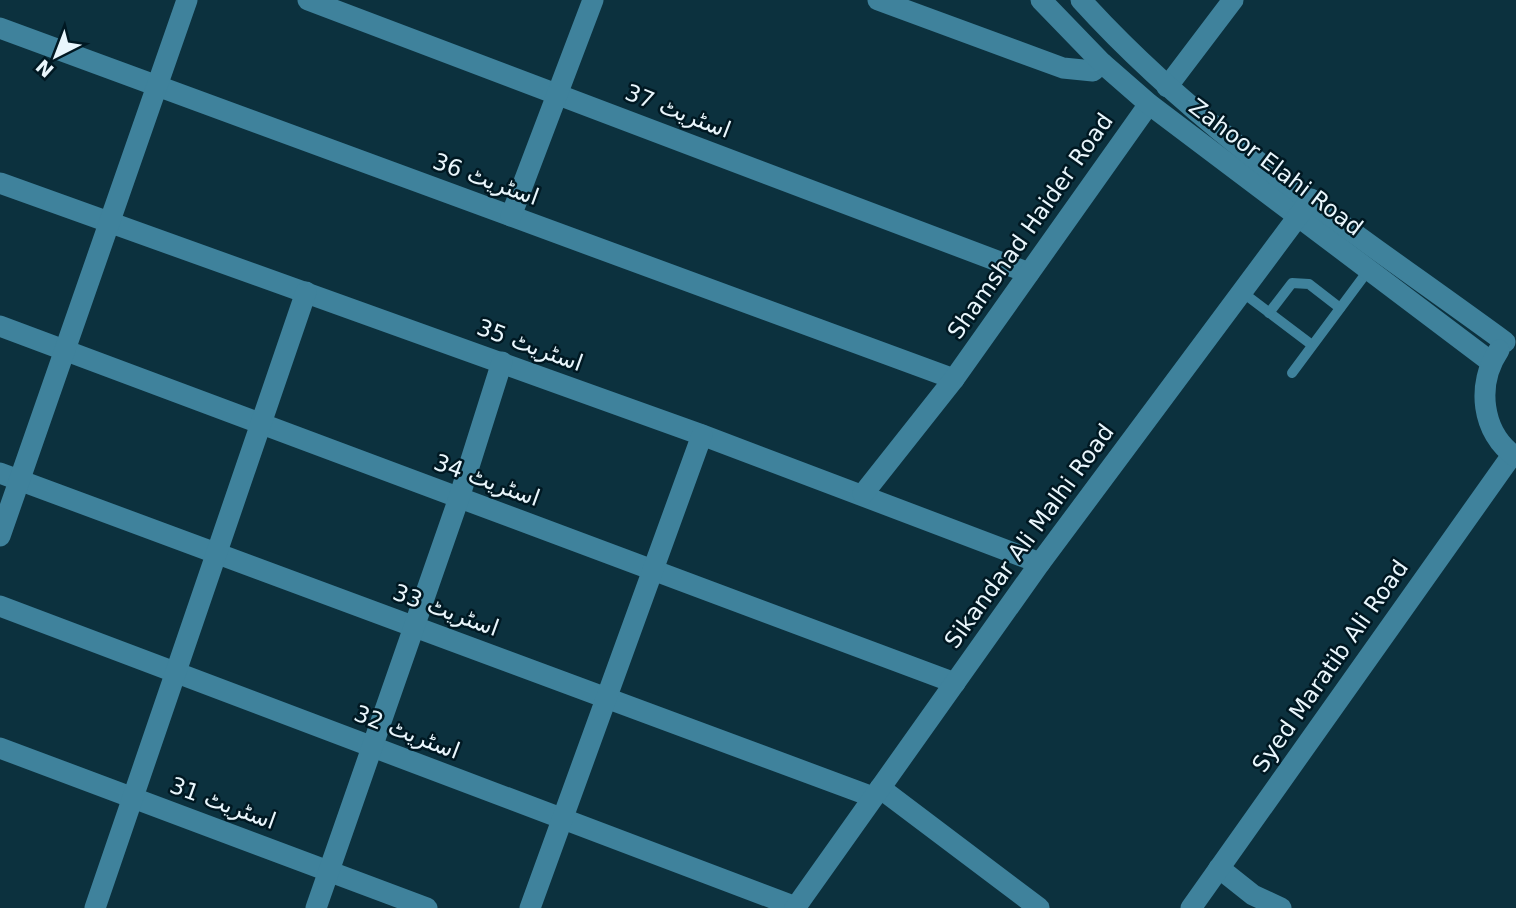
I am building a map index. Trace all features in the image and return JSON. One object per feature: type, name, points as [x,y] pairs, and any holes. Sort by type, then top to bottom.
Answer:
[{"type":"street","points":[[0,536],[10,477],[65,350],[187,0]]},
{"type":"street","name":"اسٹریٹ 37","points":[[308,0],[1029,273]]},
{"type":"street","points":[[511,216],[593,0]]},
{"type":"street","points":[[878,0],[1063,68],[1093,71],[1102,63]]},
{"type":"street","name":"Zahoor Elahi Road","points":[[1041,0],[1102,63],[1149,104],[1491,362]]},
{"type":"street","name":"Zahoor Elahi Road","points":[[1081,0],[1167,87],[1221,132],[1383,252],[1510,338]]},
{"type":"street","points":[[1167,87],[1233,0]]},
{"type":"street","name":"اسٹریٹ 36","points":[[0,28],[954,379]]},
{"type":"street","name":"Shamshad Haider Road","points":[[863,494],[954,379],[1149,104]]},
{"type":"street","name":"اسٹریٹ 35","points":[[0,183],[702,435],[1040,563]]},
{"type":"street","name":"Sikandar Ali Malhi Road","points":[[795,908],[1040,563],[1311,199]]},
{"type":"street","points":[[102,906],[133,798],[306,292]]},
{"type":"street","name":"اسٹریٹ 34","points":[[0,326],[955,683]]},
{"type":"street","points":[[1510,338],[1491,362],[1485,386],[1486,412],[1496,435],[1514,456]]},
{"type":"street","points":[[316,908],[459,498],[502,362]]},
{"type":"street","points":[[530,908],[702,435]]},
{"type":"street","name":"Syed Maratib Ali Road","points":[[1191,908],[1514,456]]},
{"type":"street","name":"اسٹریٹ 33","points":[[10,477],[607,698],[877,793],[1039,908]]},
{"type":"street","name":"اسٹریٹ 32","points":[[0,606],[795,908]]},
{"type":"street","name":"اسٹریٹ 31","points":[[0,748],[427,908]]},
{"type":"street","points":[[1219,868],[1253,895],[1281,908]]},
{"type":"lane","points":[[1292,373],[1383,252]]},
{"type":"lane","points":[[1269,313],[1292,283],[1309,284],[1340,308]]},
{"type":"lane","points":[[1242,292],[1312,345]]}]
